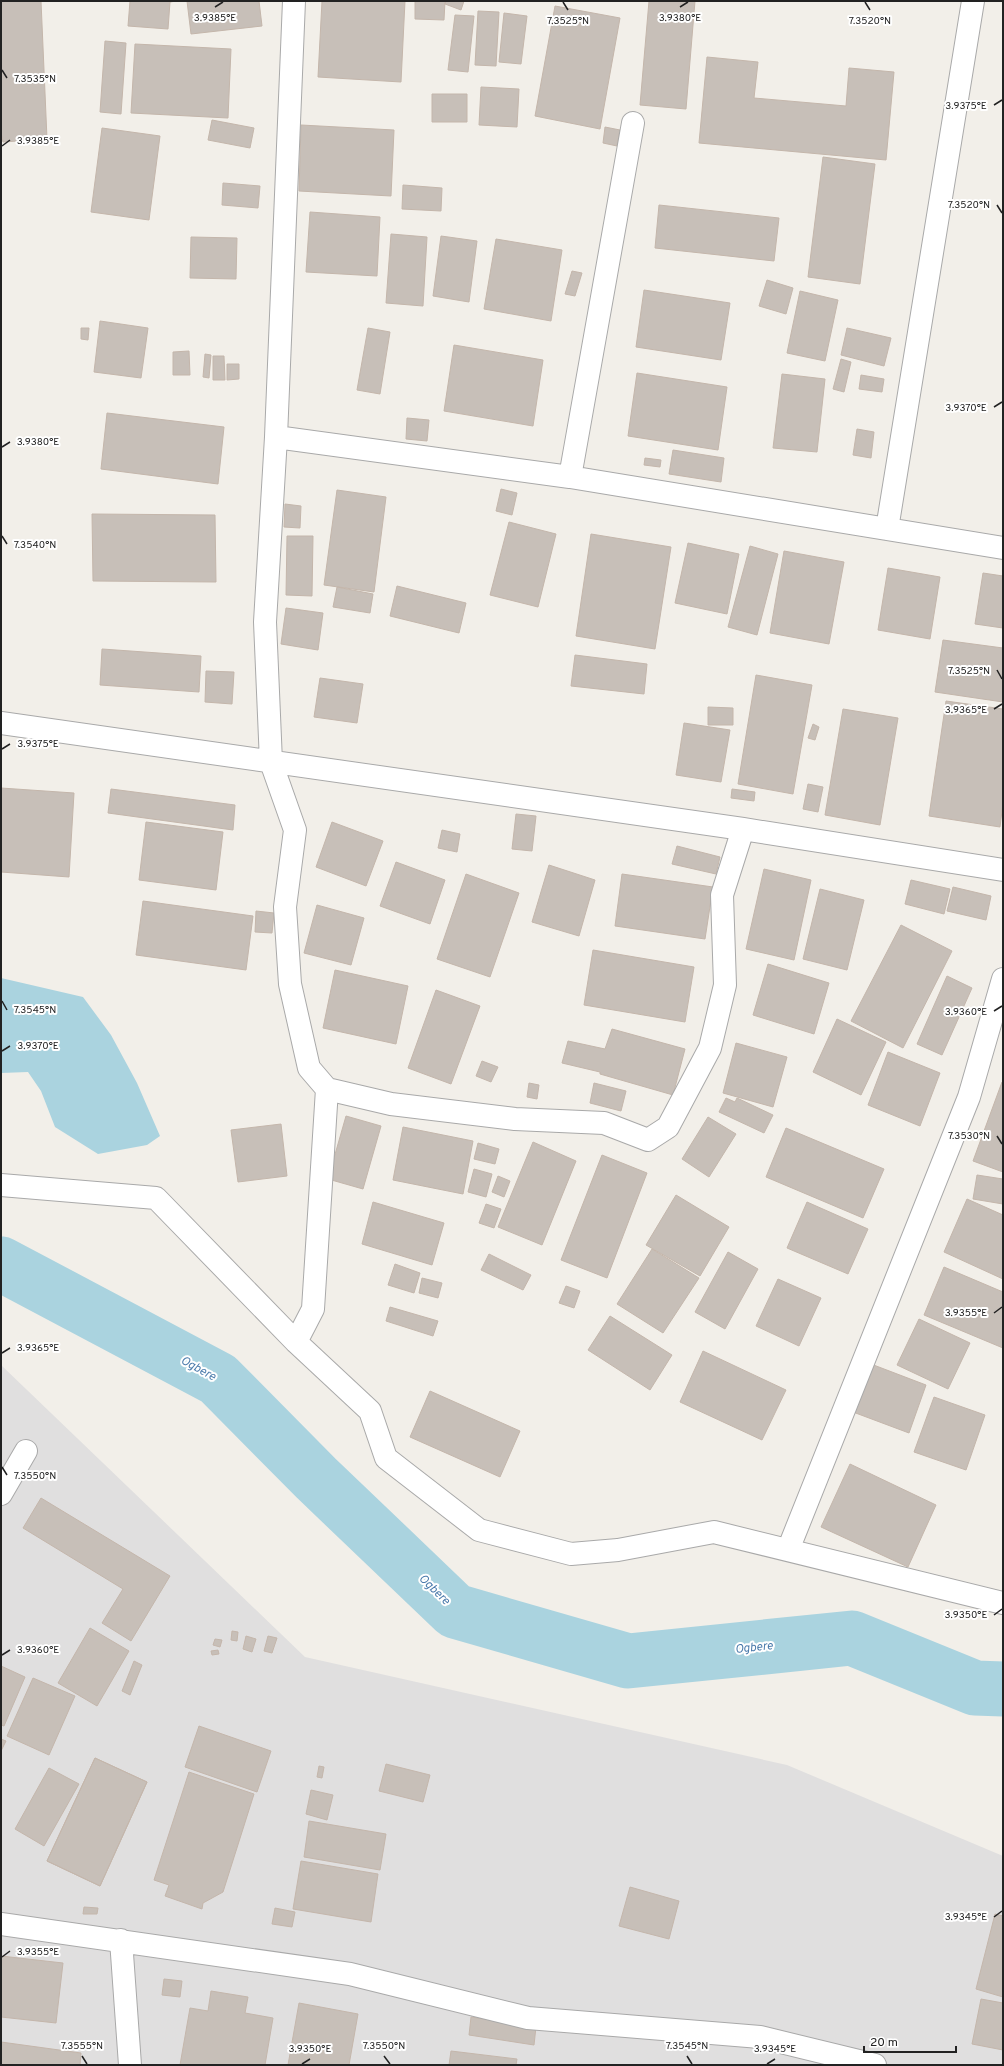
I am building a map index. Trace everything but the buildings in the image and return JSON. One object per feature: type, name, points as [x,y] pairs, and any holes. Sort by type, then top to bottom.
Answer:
[{"type":"street","points":[[294,1],[276,437],[265,622],[271,762],[295,830],[286,907],[290,984],[309,1068],[327,1089],[391,1104],[515,1119],[604,1123],[648,1140],[668,1127],[710,1048],[725,985],[722,895],[743,829]]},
{"type":"street","points":[[887,529],[973,1]]},
{"type":"street","points":[[570,477],[633,123]]},
{"type":"street","points":[[276,437],[570,477],[1003,548]]},
{"type":"street","points":[[1,724],[743,829],[1003,870]]},
{"type":"street","points":[[788,1550],[968,1097],[1003,979]]},
{"type":"street","points":[[296,1342],[313,1309],[327,1089]]},
{"type":"street","points":[[1,1185],[156,1198],[296,1342],[370,1411],[386,1458],[479,1530],[571,1554],[618,1550],[714,1532],[1003,1603]]},
{"type":"street","points":[[1,1494],[26,1450]]},
{"type":"street","points":[[1,1924],[350,1974],[528,2018],[760,2037],[875,2065]]},
{"type":"street","points":[[121,1940],[130,2065]]},
{"type":"shaded area","points":[[1,1365],[305,1657],[787,1765],[1003,1856],[1003,2065],[1,2065]]},
{"type":"water","points":[[1,978],[83,997],[111,1035],[137,1083],[160,1136],[147,1145],[98,1154],[55,1127],[41,1091],[28,1072],[1,1073]]},
{"type":"waterway","name":"Ogbere","points":[[1,1264],[218,1379],[316,1478],[455,1611],[628,1661],[852,1638],[975,1688],[1003,1689]]}]
